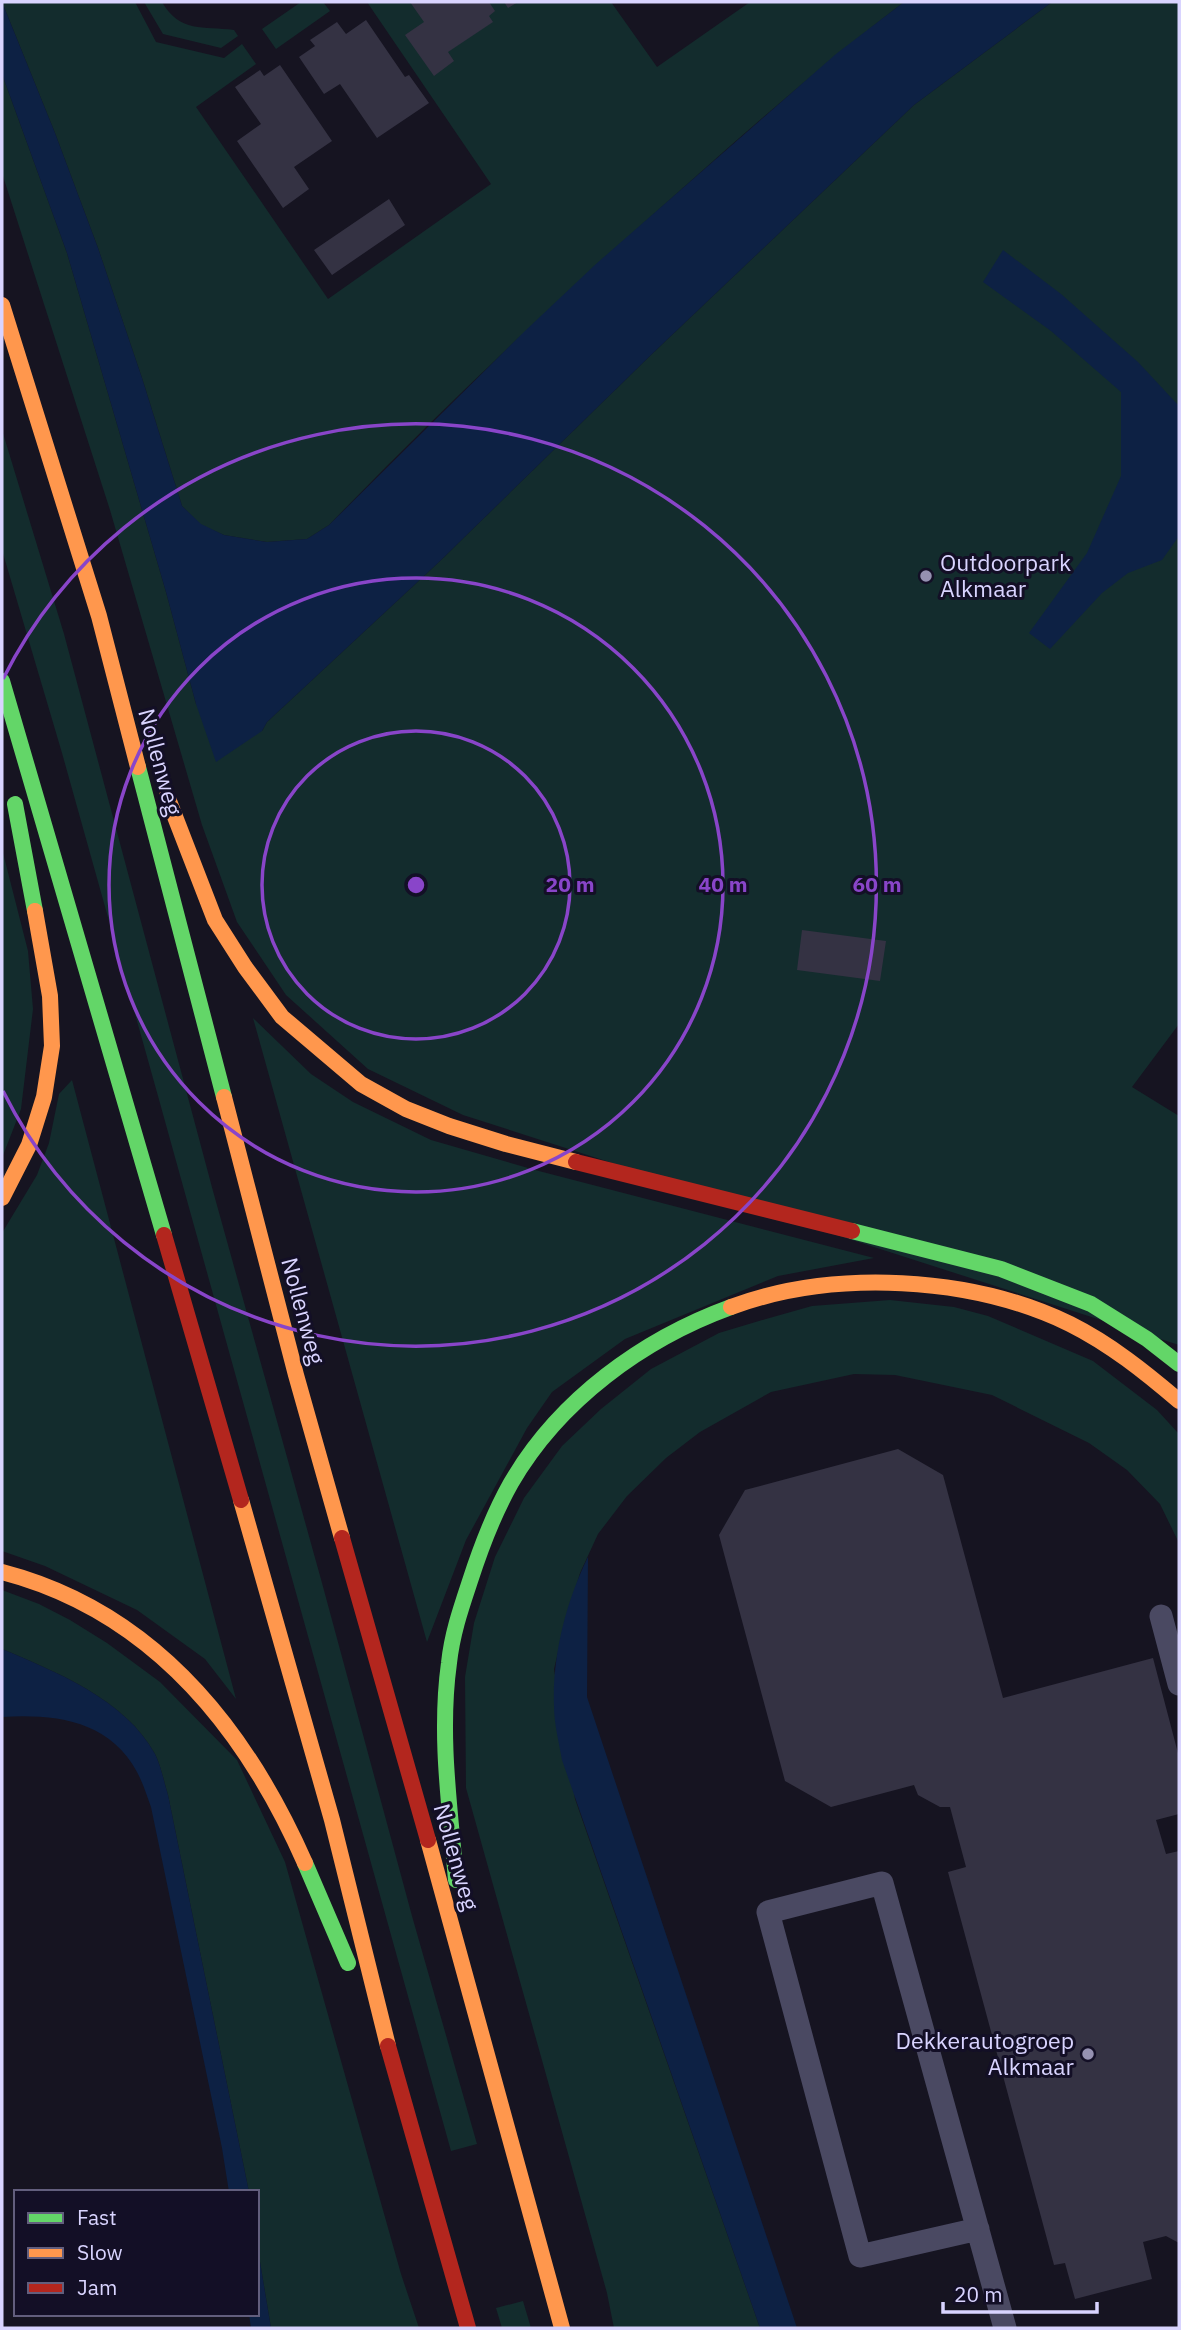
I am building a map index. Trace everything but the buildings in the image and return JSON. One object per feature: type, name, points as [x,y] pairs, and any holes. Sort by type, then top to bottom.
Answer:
[{"type":"highway","name":"Nollenweg","points":[[2,305],[99,616],[296,1375],[461,1955],[562,2328]]},
{"type":"highway","points":[[99,616],[152,755]]},
{"type":"highway","points":[[2,681],[328,1807],[394,2071],[468,2328]]},
{"type":"highway","points":[[2,730],[7,757]]},
{"type":"highway","points":[[162,781],[215,920],[245,967],[282,1017],[361,1084],[417,1113],[506,1144],[1001,1269],[1091,1304],[1147,1339],[1179,1364]]},
{"type":"highway","points":[[2,1198],[29,1146],[44,1097],[52,1046],[50,996],[11,783]]},
{"type":"highway","points":[[461,1955],[444,1710],[453,1633],[480,1548],[506,1492],[531,1454],[557,1422],[600,1380],[656,1340],[708,1314],[766,1295],[816,1286],[916,1283],[969,1289],[1027,1306],[1070,1324],[1118,1353],[1179,1401]]},
{"type":"highway","points":[[2,1572],[55,1590],[116,1622],[161,1654],[207,1699],[234,1732],[261,1774],[308,1868],[394,2071]]},
{"type":"lane","points":[[1161,1616],[1179,1684]]},
{"type":"lane","points":[[978,2229],[860,2256],[768,1912],[882,1883],[978,2229],[1005,2328]]},
{"type":"green space","points":[[2,2],[135,2],[156,42],[224,58],[242,44],[256,64],[196,107],[328,299],[491,184],[367,2],[611,2],[657,67],[750,2],[904,2],[802,84],[638,228],[481,374],[329,525],[307,539],[267,542],[224,535],[201,525],[182,506],[98,248]]},
{"type":"green space","points":[[144,2],[162,2],[176,19],[202,28],[234,30],[238,36],[221,48],[163,34]]},
{"type":"green space","points":[[301,2],[323,2],[330,11],[276,49],[262,29]]},
{"type":"green space","points":[[1052,2],[1179,2],[1179,1024],[1132,1087],[1179,1116],[1179,1345],[463,1115],[368,1069],[286,995],[237,922],[202,825],[110,510],[2,173],[2,74],[67,253],[196,704],[262,731],[267,722],[439,562],[653,353],[914,105]]},
{"type":"green space","points":[[2,430],[64,634],[213,1191],[477,2144],[451,2151],[62,753],[2,550]]},
{"type":"green space","points":[[2,849],[28,951],[33,1009],[21,1109],[2,1158]]},
{"type":"green space","points":[[253,1018],[311,1074],[353,1102],[431,1140],[535,1170],[874,1258],[778,1276],[625,1339],[552,1392],[527,1428],[466,1540],[427,1642]]},
{"type":"green space","points":[[72,1080],[236,1699],[205,1659],[137,1610],[45,1566],[2,1551],[2,1233],[37,1175],[49,1143],[59,1094]]},
{"type":"green space","points":[[890,1300],[954,1307],[988,1316],[1093,1361],[1157,1410],[1179,1434],[1179,1543],[1160,1504],[1127,1470],[1089,1443],[992,1395],[895,1375],[854,1374],[771,1392],[700,1432],[666,1458],[627,1496],[598,1534],[580,1573],[554,1669],[575,1799],[760,2328],[614,2328],[607,2293],[466,1788],[465,1677],[474,1623],[495,1557],[524,1498],[562,1446],[601,1409],[651,1369],[719,1333],[766,1319],[812,1306]]},
{"type":"green space","points":[[2,1590],[39,1604],[107,1643],[160,1682],[237,1760],[285,1862],[401,2274],[419,2328],[271,2328],[259,2256],[259,2190],[249,2190],[168,1795],[159,1764],[142,1735],[108,1703],[66,1678],[2,1649]]},
{"type":"green space","points":[[523,2301],[531,2328],[502,2328],[496,2308]]},
{"type":"water","points":[[2,2],[98,248],[182,506],[201,524],[224,535],[267,542],[307,539],[329,525],[596,264],[836,54],[904,2],[1052,2],[914,105],[653,353],[439,562],[267,722],[262,731],[216,762],[196,704],[67,253],[2,74]]},
{"type":"water","points":[[1003,250],[1061,294],[1138,362],[1179,406],[1179,536],[1162,560],[1128,573],[1102,593],[1050,649],[1029,633],[1087,553],[1121,476],[1121,392],[1051,331],[983,282]]},
{"type":"water","points":[[588,1557],[587,1697],[797,2328],[760,2328],[562,1760],[554,1713],[555,1668],[567,1611]]},
{"type":"water","points":[[2,1649],[66,1678],[108,1703],[142,1735],[155,1754],[168,1795],[249,2190],[229,2190],[151,1807],[137,1772],[112,1741],[79,1724],[42,1717],[2,1717]]},
{"type":"water","points":[[259,2256],[271,2328],[251,2328],[249,2316],[259,2316]]},
{"type":"traffic: fast","points":[[2,681],[164,1235]]},
{"type":"traffic: fast","points":[[138,767],[224,1097]]},
{"type":"traffic: fast","points":[[15,804],[35,911]]},
{"type":"traffic: fast","points":[[852,1231],[1001,1269],[1091,1304],[1147,1339],[1179,1364]]},
{"type":"traffic: fast","points":[[456,1880],[445,1744],[449,1663],[463,1601],[499,1506],[531,1453],[553,1425],[579,1399],[606,1376],[666,1336],[731,1307]]},
{"type":"traffic: fast","points":[[305,1863],[348,1963]]},
{"type":"traffic: slow","points":[[2,305],[99,616],[138,767]]},
{"type":"traffic: slow","points":[[167,796],[215,920],[282,1017],[361,1084],[406,1109],[506,1144],[576,1162]]},
{"type":"traffic: slow","points":[[2,1198],[29,1145],[44,1097],[52,1046],[50,996],[35,911]]},
{"type":"traffic: slow","points":[[224,1097],[296,1375],[342,1538]]},
{"type":"traffic: slow","points":[[731,1307],[771,1295],[857,1283],[902,1283],[990,1296],[1031,1308],[1085,1332],[1127,1359],[1179,1401]]},
{"type":"traffic: slow","points":[[241,1500],[332,1820],[388,2046]]},
{"type":"traffic: slow","points":[[2,1572],[56,1590],[104,1615],[148,1645],[187,1681],[222,1721],[253,1766],[281,1813],[305,1863]]},
{"type":"traffic: slow","points":[[428,1840],[562,2328]]},
{"type":"traffic: jam","points":[[576,1162],[852,1231]]},
{"type":"traffic: jam","points":[[164,1235],[241,1500]]},
{"type":"traffic: jam","points":[[342,1538],[428,1840]]},
{"type":"traffic: jam","points":[[388,2046],[468,2328]]},
{"type":"place","name":"Outdoorpark Alkmaar","points":[[926,576]]},
{"type":"place","name":"Dekkerautogroep Alkmaar","points":[[1088,2054]]}]
